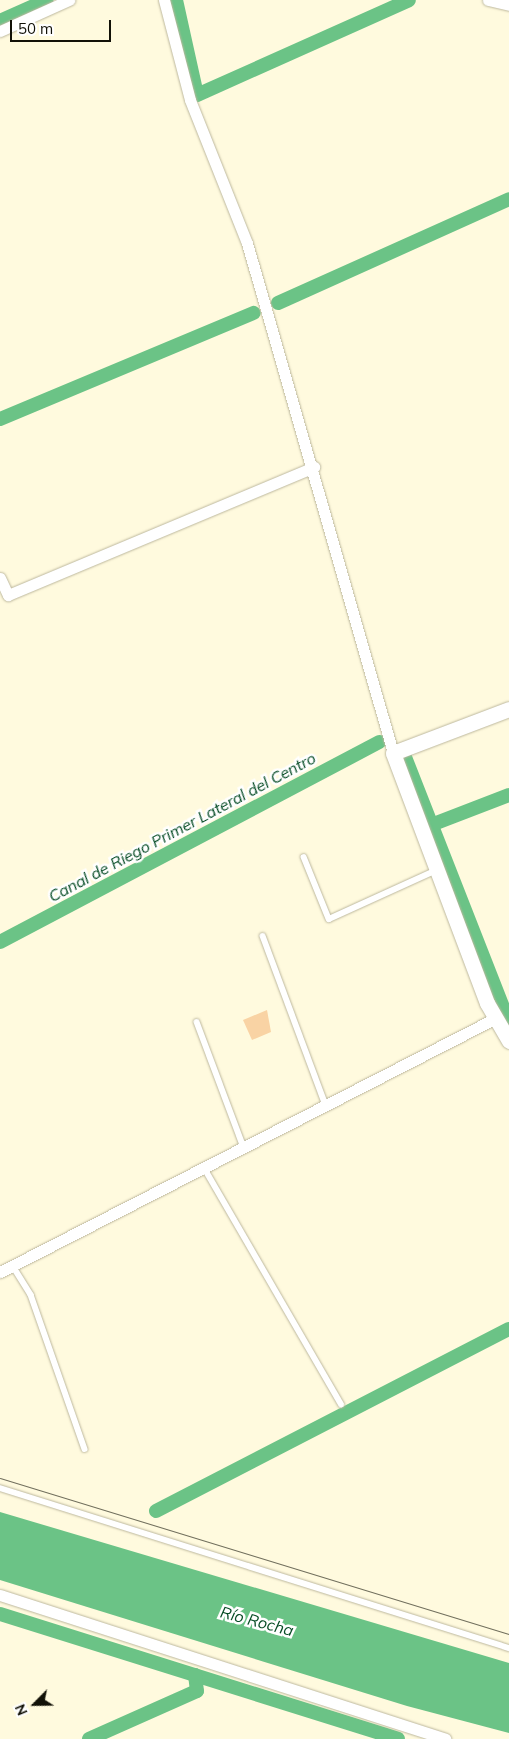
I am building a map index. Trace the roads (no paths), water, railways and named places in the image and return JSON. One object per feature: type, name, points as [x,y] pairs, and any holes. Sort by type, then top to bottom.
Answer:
[{"type":"street","points":[[0,31],[69,0]]},
{"type":"street","points":[[164,0],[190,100],[247,243],[314,467],[393,752],[494,1019],[508,1038]]},
{"type":"street","points":[[488,0],[509,5]]},
{"type":"street","points":[[0,578],[8,595],[314,467]]},
{"type":"street","points":[[393,752],[509,709]]},
{"type":"street","points":[[0,1272],[245,1150],[326,1105],[494,1019]]},
{"type":"street","points":[[0,1595],[444,1739]]},
{"type":"lane","points":[[304,857],[329,918],[437,870]]},
{"type":"lane","points":[[263,936],[326,1105]]},
{"type":"lane","points":[[197,1022],[245,1150]]},
{"type":"lane","points":[[205,1169],[341,1404]]},
{"type":"lane","points":[[13,1266],[32,1295],[85,1449]]},
{"type":"lane","points":[[0,1488],[509,1648]]},
{"type":"water","name":"Río Rocha","points":[[0,1512],[509,1663],[509,1733],[407,1706],[0,1580]]},
{"type":"waterway","points":[[0,21],[47,0]]},
{"type":"waterway","points":[[176,0],[197,95],[409,0]]},
{"type":"waterway","points":[[278,303],[509,199]]},
{"type":"waterway","points":[[0,419],[254,313]]},
{"type":"waterway","name":"Canal de Riego Primer Lateral del Centro","points":[[0,942],[379,742]]},
{"type":"waterway","name":"Canal de Riego Primer Lateral del Centro","points":[[405,757],[509,1022]]},
{"type":"waterway","points":[[431,825],[509,795]]},
{"type":"waterway","points":[[156,1511],[509,1329]]},
{"type":"waterway","points":[[0,1614],[398,1739]]},
{"type":"waterway","points":[[89,1739],[197,1691],[195,1675]]},
{"type":"tram line","points":[[0,1478],[509,1634]]}]
